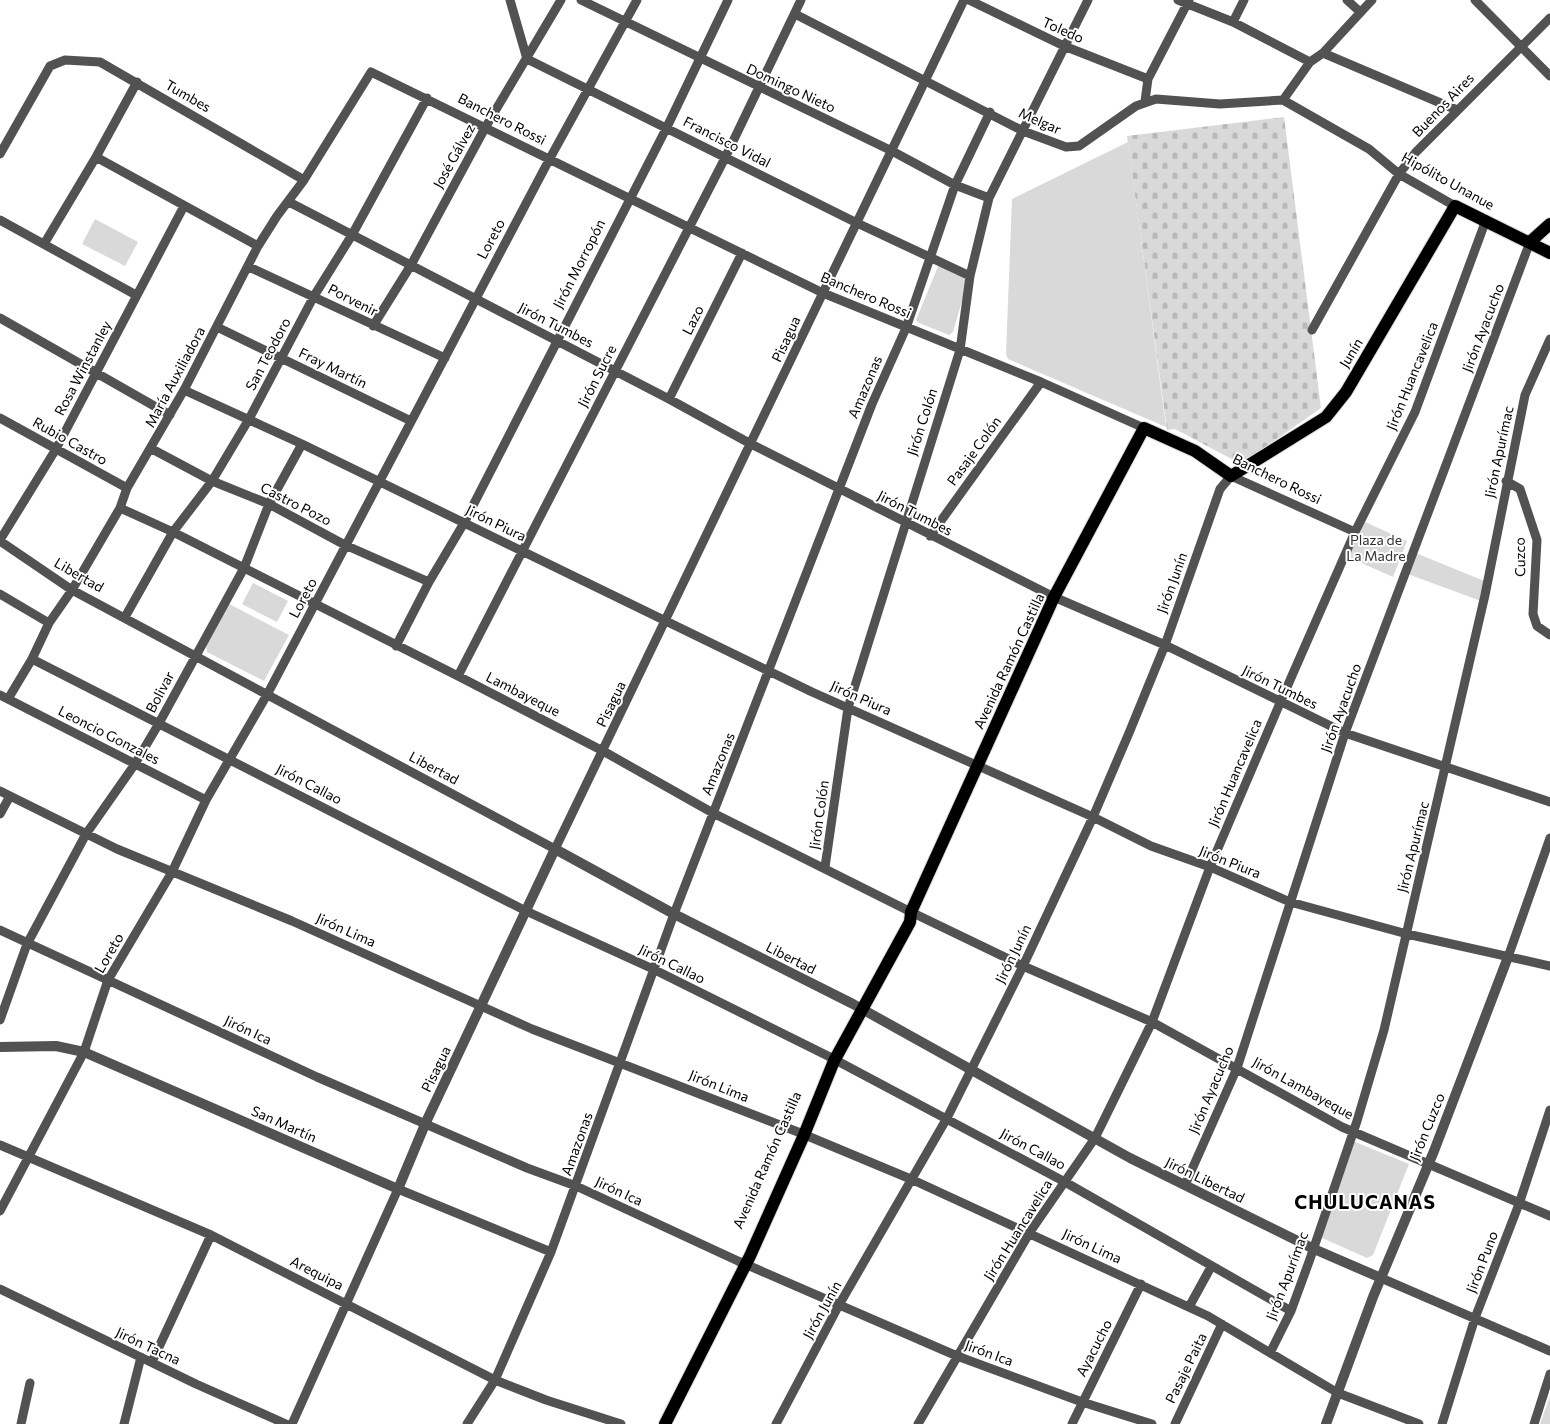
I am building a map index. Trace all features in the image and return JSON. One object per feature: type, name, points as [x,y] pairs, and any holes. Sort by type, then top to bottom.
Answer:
[{"type":"main road","name":"Hipólito Unanue","points":[[1455,206],[1550,253]]},
{"type":"main road","name":"Junín","points":[[1231,476],[1326,417],[1346,392],[1455,206]]},
{"type":"main road","points":[[1530,242],[1550,224]]},
{"type":"main road","name":"Banchero Rossi","points":[[1144,428],[1195,451],[1231,476]]},
{"type":"main road","name":"Avenida Ramón Castilla","points":[[665,1424],[801,1133],[831,1058],[904,917],[910,912],[1054,597],[1144,428]]},
{"type":"main road","name":"Avenida Ramón Castilla","points":[[656,1424],[742,1262]]},
{"type":"street","points":[[510,0],[526,59]]},
{"type":"street","name":"José Gálvez","points":[[373,326],[411,265],[485,128],[561,0]]},
{"type":"street","name":"Domingo Nieto","points":[[581,0],[700,60],[892,151],[955,185],[989,198]]},
{"type":"street","name":"Loreto","points":[[0,1211],[27,1156],[84,1052],[108,980],[172,872],[206,800],[268,693],[549,160],[637,0]]},
{"type":"street","name":"Jirón Morropón","points":[[396,646],[429,582],[464,523],[556,340],[667,127],[728,0]]},
{"type":"street","name":"Jirón Sucre","points":[[458,676],[725,158],[801,0]]},
{"type":"street","name":"Pisagua","points":[[292,1424],[398,1189],[426,1122],[482,1007],[555,849],[667,620],[822,293],[927,81],[964,0]]},
{"type":"street","name":"Toledo","points":[[968,0],[1064,46],[1148,79]]},
{"type":"street","name":"Jirón Colón","points":[[825,867],[848,708],[904,523],[960,350],[970,276],[989,198],[1088,0]]},
{"type":"street","points":[[1233,22],[1244,0]]},
{"type":"street","points":[[1347,0],[1359,11]]},
{"type":"street","points":[[1283,100],[1310,62],[1324,52],[1359,11],[1372,0]]},
{"type":"street","points":[[1476,0],[1522,45],[1550,76]]},
{"type":"street","points":[[1144,101],[1148,79],[1184,1],[1233,22],[1310,62]]},
{"type":"street","name":"Melgar","points":[[795,14],[990,112],[1023,131],[1073,148],[1144,101],[1166,98],[1220,104],[1283,100]]},
{"type":"street","name":"Buenos Aires","points":[[1312,330],[1400,174],[1416,152],[1550,18]]},
{"type":"street","points":[[1324,52],[1457,110]]},
{"type":"street","name":"Francisco Vidal","points":[[526,59],[667,127],[725,158],[857,223],[970,276]]},
{"type":"street","name":"Tumbes","points":[[0,154],[50,66],[65,60],[100,62],[304,180]]},
{"type":"street","name":"Banchero Rossi","points":[[371,72],[822,293],[1041,382],[1144,428]]},
{"type":"street","name":"María Auxiliadora","points":[[4,697],[32,659],[49,623],[72,590],[120,508],[127,488],[184,390],[249,267],[258,246],[304,180],[371,72]]},
{"type":"street","points":[[44,244],[137,82]]},
{"type":"street","name":"San Teodoro","points":[[125,617],[173,532],[212,481],[249,419],[314,296],[352,235],[427,98]]},
{"type":"street","name":"Hipólito Unanue","points":[[1283,100],[1369,149],[1400,174],[1455,206]]},
{"type":"street","name":"Amazonas","points":[[467,1424],[495,1380],[551,1252],[674,914],[872,404],[906,328],[932,258],[955,185],[990,112]]},
{"type":"street","points":[[96,156],[258,246]]},
{"type":"street","name":"Jirón Tumbes","points":[[288,202],[556,340],[840,490],[1054,597],[1165,645],[1280,703],[1345,733],[1446,769],[1550,802]]},
{"type":"street","name":"Rosa Winstanley","points":[[0,541],[56,449],[184,206]]},
{"type":"street","points":[[0,220],[136,295]]},
{"type":"street","name":"Jirón Huancavelica","points":[[918,1424],[1030,1232],[1094,1138],[1152,1022],[1210,867],[1280,703],[1355,532],[1415,412],[1486,220]]},
{"type":"street","name":"Jirón Ayacucho","points":[[1185,1185],[1237,1068],[1345,733],[1530,242]]},
{"type":"street","name":"Lazo","points":[[669,399],[742,253]]},
{"type":"street","name":"Porvenir","points":[[249,267],[445,358]]},
{"type":"street","points":[[0,319],[170,415]]},
{"type":"street","name":"Fray Martín","points":[[216,328],[411,421]]},
{"type":"street","name":"Jirón Apurímac","points":[[1270,1353],[1291,1310],[1314,1249],[1384,1030],[1485,595],[1506,481],[1525,395],[1550,339]]},
{"type":"street","name":"Pasaje Colón","points":[[930,536],[1041,382]]},
{"type":"street","name":"Jirón Piura","points":[[184,390],[302,444],[848,708],[1094,817],[1151,846],[1210,867],[1290,902],[1407,934],[1550,966]]},
{"type":"street","name":"Rubio Castro","points":[[0,418],[127,488]]},
{"type":"street","name":"Bolivar","points":[[0,1020],[27,944],[86,834],[135,764],[158,725],[244,568],[269,504],[302,444]]},
{"type":"street","name":"Castro Pozo","points":[[152,448],[212,481],[269,504],[345,545],[429,582]]},
{"type":"street","name":"Banchero Rossi","points":[[1231,476],[1355,532]]},
{"type":"street","name":"Jirón Junín","points":[[776,1424],[840,1305],[947,1118],[1024,966],[1094,817],[1165,645],[1220,489],[1231,476]]},
{"type":"street","name":"Cuzco","points":[[1506,481],[1520,489],[1537,540],[1533,614],[1537,626],[1550,635]]},
{"type":"street","name":"Lambayeque","points":[[120,508],[173,532],[458,676],[603,751],[714,813],[825,867],[910,912]]},
{"type":"street","name":"Libertad","points":[[0,541],[72,590],[268,693],[674,914],[857,1007]]},
{"type":"street","points":[[0,594],[49,623]]},
{"type":"street","name":"Jirón Callao","points":[[32,659],[158,725],[229,758],[526,911],[653,969],[831,1058],[1065,1182],[1291,1310]]},
{"type":"street","name":"Leoncio Gonzales","points":[[4,697],[206,800]]},
{"type":"street","name":"Jirón Lima","points":[[0,791],[86,834],[172,872],[292,921],[532,1029],[801,1133],[1030,1232],[1222,1324],[1338,1393],[1419,1424]]},
{"type":"street","points":[[0,814],[10,796]]},
{"type":"street","name":"Jirón Cuzco","points":[[1326,1424],[1381,1278],[1434,1151],[1508,956],[1550,838]]},
{"type":"street","name":"Jirón Lambayeque","points":[[910,912],[1024,966],[1152,1022],[1352,1131],[1550,1216]]},
{"type":"street","name":"Jirón Ica","points":[[0,930],[317,1077],[426,1122],[527,1168],[576,1186],[742,1262],[957,1356],[1082,1402],[1152,1424]]},
{"type":"street","name":"Jirón Libertad","points":[[857,1007],[972,1069],[1023,1100],[1185,1185],[1314,1249],[1550,1351]]},
{"type":"street","name":"San Martín","points":[[0,1047],[56,1046],[84,1052],[398,1189],[551,1252]]},
{"type":"street","name":"Jirón Puno","points":[[1442,1424],[1475,1318],[1519,1204],[1550,1110]]},
{"type":"street","name":"Arequipa","points":[[0,1145],[211,1235],[495,1380],[546,1400],[621,1424]]},
{"type":"street","points":[[152,1362],[211,1235]]},
{"type":"street","points":[[1189,1307],[1212,1266]]},
{"type":"street","name":"Ayacucho","points":[[1072,1424],[1141,1284]]},
{"type":"street","name":"Jirón Tacna","points":[[0,1289],[286,1424]]},
{"type":"street","name":"Pasaje Paita","points":[[1175,1424],[1222,1324]]},
{"type":"street","points":[[124,1424],[141,1357]]},
{"type":"street","points":[[1534,1424],[1550,1374]]},
{"type":"street","points":[[21,1424],[30,1383]]},
{"type":"green space","points":[[1284,117],[1321,408],[1241,464],[1175,429],[1167,430],[1127,136]]},
{"type":"green space","points":[[1128,142],[1166,427],[1008,359],[1006,354],[1012,199]]},
{"type":"green space","points":[[95,219],[138,242],[125,266],[82,244]]},
{"type":"green space","points":[[939,264],[968,280],[953,332],[949,335],[916,320]]},
{"type":"green space","name":"Plaza de La Madre","points":[[1365,522],[1407,541],[1393,577],[1348,557]]},
{"type":"green space","points":[[1413,552],[1487,582],[1481,601],[1405,573]]},
{"type":"green space","points":[[253,583],[288,601],[277,622],[242,604]]},
{"type":"green space","points":[[229,604],[289,635],[264,681],[207,652],[206,645]]},
{"type":"green space","points":[[1353,1141],[1409,1164],[1373,1255],[1367,1258],[1320,1237]]},
{"type":"green space","points":[[1550,1396],[1550,1424],[1540,1424]]},
{"type":"district","name":"CHULUCANAS","points":[[1365,1202]]}]
